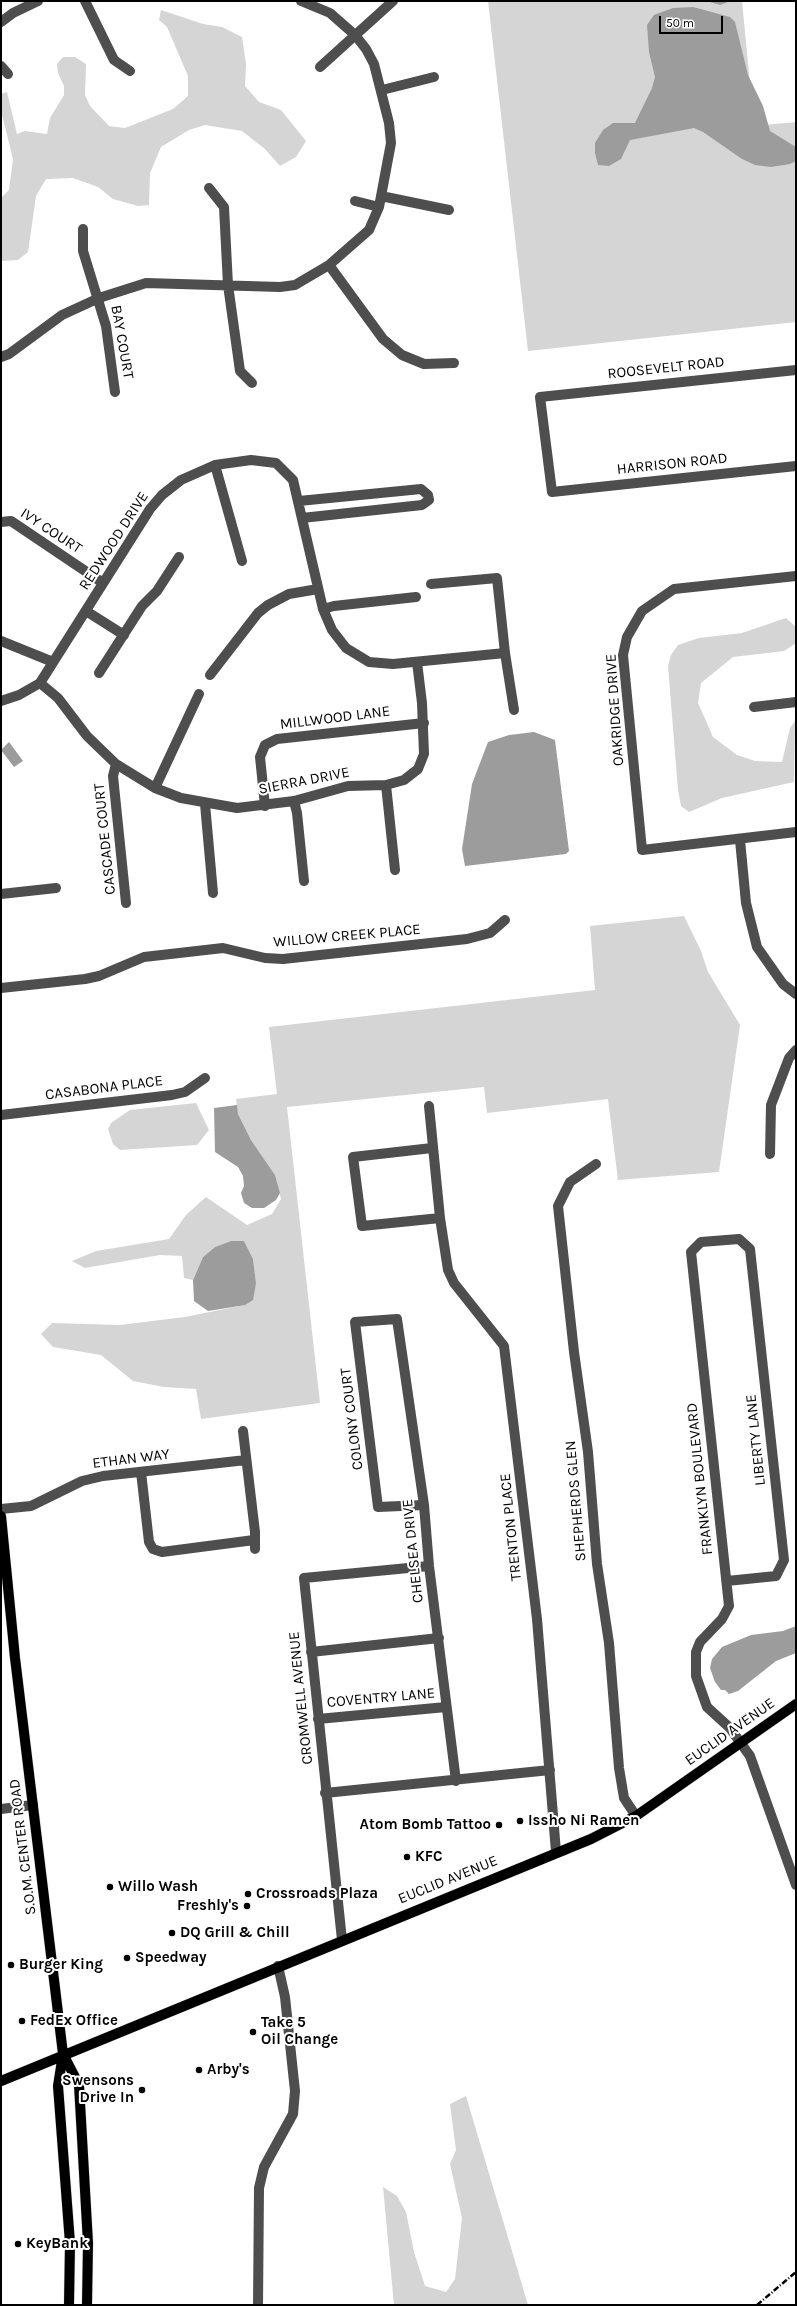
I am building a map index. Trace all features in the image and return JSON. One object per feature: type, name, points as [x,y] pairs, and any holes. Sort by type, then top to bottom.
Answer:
[{"type":"main road","name":"S.O.M. CENTER ROAD","points":[[1,1516],[33,1805],[63,2054],[58,2086],[70,2243],[69,2305]]},
{"type":"main road","name":"EUCLID AVENUE","points":[[1,2081],[63,2054],[590,1838],[636,1816],[796,1704]]},
{"type":"main road","name":"S.O.M. CENTER ROAD","points":[[63,2054],[78,2085],[88,2243],[87,2305]]},
{"type":"street","points":[[1,22],[13,12],[38,1]]},
{"type":"street","points":[[85,1],[114,60],[130,70]]},
{"type":"street","points":[[1,357],[9,354],[62,315],[99,298],[146,283],[280,287],[295,285],[329,265],[369,230],[379,206],[390,143],[382,90],[374,64],[366,49],[355,35],[330,13],[301,1]]},
{"type":"street","points":[[320,66],[393,1]]},
{"type":"street","points":[[1,66],[8,74]]},
{"type":"street","points":[[382,90],[434,77]]},
{"type":"street","points":[[209,188],[224,207],[228,285],[240,372],[252,383]]},
{"type":"street","points":[[381,196],[449,210]]},
{"type":"street","points":[[355,201],[379,206]]},
{"type":"street","name":"BAY COURT","points":[[83,229],[84,251],[106,326],[115,392]]},
{"type":"street","points":[[329,265],[383,338],[402,355],[424,364],[454,363]]},
{"type":"street","name":"ROOSEVELT ROAD","points":[[552,492],[540,397],[796,370]]},
{"type":"street","name":"REDWOOD DRIVE","points":[[1,701],[19,695],[40,683],[150,509],[162,495],[181,480],[216,465],[251,460],[276,463],[294,480],[302,518]]},
{"type":"street","points":[[216,465],[242,561]]},
{"type":"street","name":"HARRISON ROAD","points":[[552,492],[796,466]]},
{"type":"street","points":[[299,501],[421,489],[428,495],[429,500],[422,505],[302,518],[323,609],[332,630],[346,648],[369,662],[393,664],[505,652]]},
{"type":"street","name":"IVY COURT","points":[[1,522],[11,521],[103,583]]},
{"type":"street","points":[[99,673],[142,606],[157,591],[179,558]]},
{"type":"street","name":"OAKRIDGE DRIVE","points":[[796,576],[674,589],[642,611],[628,637],[623,655],[642,850],[740,840],[796,832]]},
{"type":"street","points":[[431,584],[497,578],[505,652],[514,710]]},
{"type":"street","points":[[210,675],[258,613],[268,605],[288,594],[318,589]]},
{"type":"street","points":[[323,609],[416,597]]},
{"type":"street","points":[[86,611],[124,635]]},
{"type":"street","points":[[1,641],[53,662]]},
{"type":"street","name":"SIERRA DRIVE","points":[[116,764],[155,788],[181,798],[205,804],[237,808],[294,802],[348,786],[386,784],[404,780],[418,769],[424,754],[424,723],[417,662]]},
{"type":"street","name":"CASCADE COURT","points":[[40,683],[58,698],[87,736],[116,764],[113,776],[126,903]]},
{"type":"street","points":[[155,788],[199,694]]},
{"type":"street","points":[[754,707],[796,702]]},
{"type":"street","name":"MILLWOOD LANE","points":[[265,806],[260,757],[265,745],[277,739],[424,723]]},
{"type":"street","points":[[386,784],[395,870]]},
{"type":"street","points":[[294,802],[297,813],[304,881]]},
{"type":"street","points":[[205,804],[213,893]]},
{"type":"street","points":[[740,840],[746,902],[757,947],[783,984],[796,994]]},
{"type":"street","points":[[1,894],[56,888]]},
{"type":"street","name":"WILLOW CREEK PLACE","points":[[1,988],[85,979],[99,976],[144,957],[223,948],[265,958],[283,959],[466,939],[490,933],[505,920]]},
{"type":"street","points":[[770,1154],[771,1105],[789,1058],[796,1050]]},
{"type":"street","name":"CASABONA PLACE","points":[[1,1115],[172,1095],[186,1092],[205,1078]]},
{"type":"street","name":"TRENTON PLACE","points":[[429,1106],[440,1218],[448,1270],[454,1283],[504,1346],[537,1619],[556,1852]]},
{"type":"street","points":[[432,1148],[353,1157],[362,1226],[440,1218]]},
{"type":"street","name":"SHEPHERDS GLEN","points":[[596,1164],[570,1182],[558,1206],[576,1369],[588,1452],[597,1564],[607,1628],[619,1768],[624,1798],[636,1816]]},
{"type":"street","name":"FRANKLYN BOULEVARD","points":[[750,1249],[739,1239],[700,1242],[691,1252],[729,1606],[722,1619],[700,1642],[696,1652],[696,1676],[707,1707],[730,1728],[750,1756],[796,1885]]},
{"type":"street","name":"LIBERTY LANE","points":[[727,1581],[776,1576],[784,1560],[750,1249]]},
{"type":"street","name":"COLONY COURT","points":[[397,1319],[355,1322],[378,1507],[424,1505]]},
{"type":"street","name":"CHELSEA DRIVE","points":[[397,1319],[424,1505],[429,1566],[456,1780]]},
{"type":"street","points":[[141,1472],[149,1542],[153,1549],[162,1552],[255,1545],[243,1430]]},
{"type":"street","name":"ETHAN WAY","points":[[1,1509],[31,1506],[82,1481],[103,1476],[246,1460]]},
{"type":"street","name":"CROMWELL AVENUE","points":[[342,1940],[325,1793],[304,1578],[429,1566]]},
{"type":"street","points":[[311,1652],[439,1638]]},
{"type":"street","name":"COVENTRY LANE","points":[[318,1719],[446,1707]]},
{"type":"street","points":[[325,1793],[550,1770]]},
{"type":"street","points":[[1,1808],[33,1805]]},
{"type":"street","points":[[258,2305],[259,2188],[264,2167],[286,2130],[292,2114],[295,2091],[285,1997],[278,1966]]},
{"type":"shaded area","points":[[488,1],[742,1],[754,126],[796,122],[796,322],[528,351]]},
{"type":"shaded area","points":[[706,1],[731,1],[720,5]]},
{"type":"shaded area","points":[[693,7],[730,17],[735,22],[748,75],[763,106],[770,131],[796,147],[796,161],[790,164],[771,167],[755,165],[742,159],[703,132],[694,128],[630,140],[621,159],[609,166],[598,165],[595,153],[595,143],[603,130],[613,123],[635,123],[652,88],[655,77],[649,52],[647,25],[654,15],[673,8]]},
{"type":"shaded area","points":[[161,10],[203,24],[222,27],[242,37],[246,64],[245,86],[259,102],[281,110],[306,141],[296,157],[280,166],[265,149],[242,131],[205,125],[189,130],[161,147],[150,173],[149,205],[138,206],[113,199],[98,187],[73,178],[46,179],[36,196],[28,252],[18,260],[1,261],[1,198],[9,190],[13,159],[1,111],[1,94],[7,92],[17,134],[25,131],[47,134],[50,118],[64,95],[64,86],[58,73],[57,64],[63,57],[75,57],[86,64],[85,95],[90,106],[109,126],[125,128],[173,109],[188,96],[188,76],[167,27],[159,20]]},
{"type":"shaded area","points":[[786,618],[796,627],[796,643],[784,651],[733,657],[701,683],[698,703],[713,737],[737,755],[755,761],[782,762],[790,728],[795,721],[794,782],[722,798],[689,812],[681,806],[678,790],[668,666],[671,655],[678,645],[699,638],[742,633]]},
{"type":"shaded area","points":[[534,732],[555,740],[569,851],[566,854],[465,866],[462,849],[472,784],[488,742],[509,735]]},
{"type":"shaded area","points":[[9,742],[23,761],[14,767],[1,750]]},
{"type":"shaded area","points":[[684,916],[701,951],[708,972],[740,1025],[719,1172],[618,1180],[608,1099],[487,1113],[484,1087],[287,1107],[320,1403],[201,1419],[196,1389],[164,1387],[133,1381],[101,1355],[53,1347],[41,1334],[52,1323],[120,1325],[185,1317],[244,1305],[256,1283],[253,1259],[244,1241],[231,1241],[215,1247],[203,1257],[193,1280],[184,1278],[182,1256],[160,1255],[85,1268],[72,1261],[96,1251],[169,1239],[186,1215],[206,1197],[247,1225],[272,1214],[281,1199],[275,1175],[251,1140],[238,1114],[236,1099],[277,1094],[269,1027],[595,990],[590,926]]},
{"type":"shaded area","points":[[196,1103],[209,1130],[197,1145],[120,1150],[113,1144],[108,1129],[111,1123],[130,1110]]},
{"type":"shaded area","points":[[237,1105],[238,1114],[251,1140],[275,1175],[280,1193],[276,1200],[264,1208],[252,1208],[244,1203],[241,1193],[244,1186],[243,1176],[238,1167],[215,1152],[214,1108]]},
{"type":"shaded area","points":[[231,1241],[244,1241],[253,1259],[256,1283],[253,1300],[245,1305],[208,1311],[194,1301],[193,1280],[203,1257],[215,1247]]},
{"type":"shaded area","points":[[796,1626],[796,1653],[776,1661],[738,1691],[729,1694],[725,1690],[721,1690],[715,1682],[710,1668],[712,1659],[722,1647],[751,1635],[783,1631]]},
{"type":"shaded area","points":[[466,2096],[528,2305],[394,2305],[383,2187],[397,2196],[406,2212],[414,2252],[425,2286],[446,2292],[455,2279],[462,2218],[450,2164],[456,2150],[450,2104]]},
{"type":"railway","points":[[757,2305],[796,2272]]},
{"type":"place","name":"Issho Ni Ramen","points":[[520,1821]]},
{"type":"place","name":"Atom Bomb Tattoo","points":[[499,1825]]},
{"type":"place","name":"KFC","points":[[407,1857]]},
{"type":"place","name":"Willo Wash","points":[[110,1887]]},
{"type":"place","name":"Crossroads Plaza","points":[[248,1894]]},
{"type":"place","name":"Freshly's","points":[[247,1906]]},
{"type":"place","name":"DQ Grill & Chill","points":[[172,1933]]},
{"type":"place","name":"Speedway","points":[[127,1958]]},
{"type":"place","name":"Burger King","points":[[11,1965]]},
{"type":"place","name":"FedEx Office","points":[[22,2021]]},
{"type":"place","name":"Take 5 Oil Change","points":[[253,2032]]},
{"type":"place","name":"Arby's","points":[[199,2070]]},
{"type":"place","name":"Swensons Drive In","points":[[142,2090]]},
{"type":"place","name":"KeyBank","points":[[18,2244]]}]
